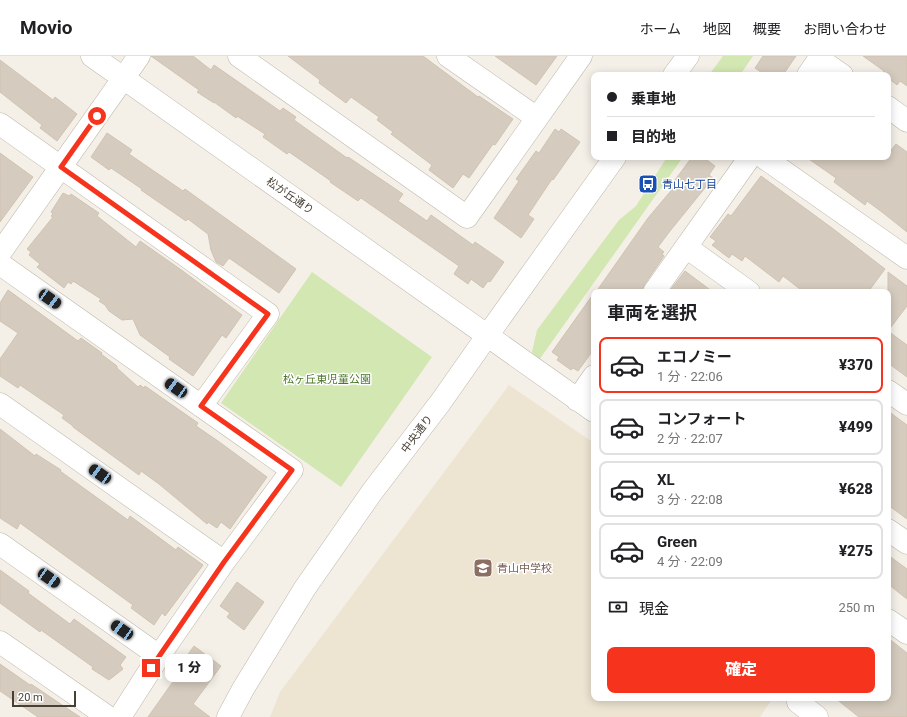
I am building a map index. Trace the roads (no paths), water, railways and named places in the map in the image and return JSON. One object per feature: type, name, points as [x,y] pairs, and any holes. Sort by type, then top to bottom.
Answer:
[{"type":"street","name":"松が丘通り","points":[[92,56],[586,406]]},
{"type":"street","points":[[0,253],[139,56]]},
{"type":"street","points":[[239,56],[467,217],[581,56]]},
{"type":"street","points":[[448,56],[537,118]]},
{"type":"street","points":[[676,72],[688,56]]},
{"type":"street","points":[[816,63],[836,72]]},
{"type":"street","points":[[891,109],[907,121]]},
{"type":"street","points":[[0,124],[268,314],[201,406]]},
{"type":"street","name":"中央通り","points":[[228,717],[243,689],[304,588],[372,492],[440,403],[613,160]]},
{"type":"street","points":[[656,289],[748,160]]},
{"type":"street","points":[[767,160],[907,258]]},
{"type":"street","points":[[686,247],[745,289]]},
{"type":"street","points":[[0,264],[292,470],[224,562],[159,656],[120,717]]},
{"type":"street","points":[[586,406],[591,387]]},
{"type":"street","points":[[891,393],[907,404]]},
{"type":"street","points":[[0,404],[224,562]]},
{"type":"street","points":[[891,532],[907,543]]},
{"type":"street","points":[[0,544],[159,656]]},
{"type":"street","points":[[891,622],[907,633]]},
{"type":"street","points":[[0,642],[108,717]]},
{"type":"street","points":[[795,706],[817,717]]},
{"type":"place","name":"青山七丁目","points":[[648,184]]},
{"type":"place","name":"青山中学校","points":[[483,568]]},
{"type":"park label","name":"松ヶ丘東児童公園","points":[[327,379]]}]
